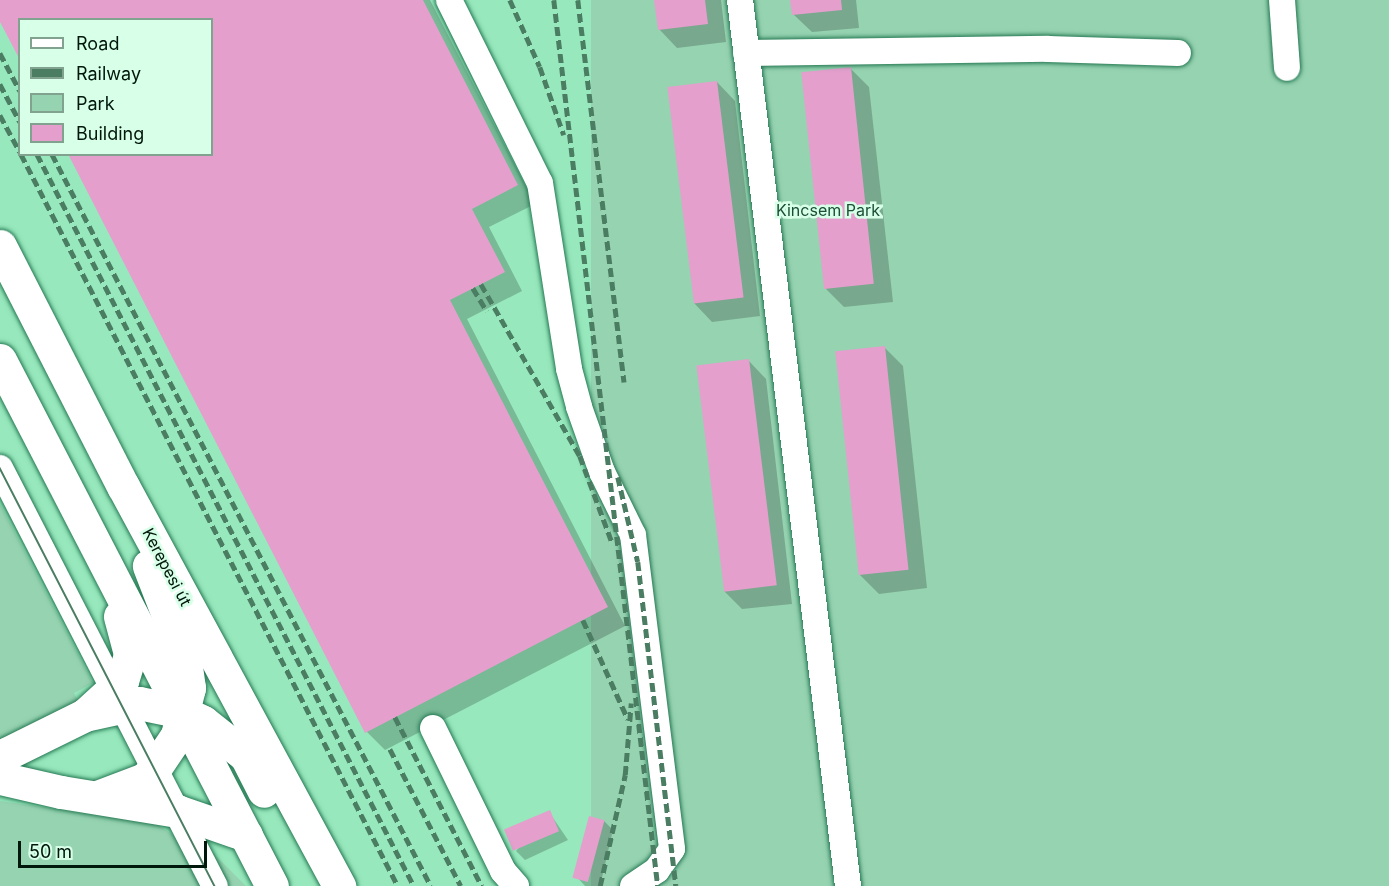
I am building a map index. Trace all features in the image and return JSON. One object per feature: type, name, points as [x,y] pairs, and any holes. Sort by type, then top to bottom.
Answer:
[{"type":"main road","name":"Kerepesi út","points":[[0,246],[123,486],[339,886]]},
{"type":"main road","points":[[0,360],[272,886]]},
{"type":"main road","points":[[100,796],[145,779],[155,768],[177,735],[189,688],[185,659],[163,607],[123,486]]},
{"type":"main road","points":[[114,581],[130,654],[119,698]]},
{"type":"main road","points":[[0,761],[8,753],[119,698],[182,711],[203,722],[246,756],[288,834],[339,886]]},
{"type":"main road","points":[[0,778],[61,792],[100,796],[177,811],[246,835]]},
{"type":"lane","points":[[448,0],[540,183],[569,369],[579,407],[637,553],[672,849],[657,870],[633,886]]},
{"type":"lane","points":[[740,0],[848,886]]},
{"type":"lane","points":[[1282,0],[1287,68]]},
{"type":"lane","points":[[746,53],[1048,49],[1178,53]]},
{"type":"lane","points":[[0,468],[215,886]]},
{"type":"lane","points":[[433,728],[504,871],[516,886]]},
{"type":"green space","name":"Kincsem Park","points":[[591,0],[1389,0],[1389,886],[591,886]]},
{"type":"green space","points":[[0,504],[93,683],[74,693],[85,715],[0,767]]},
{"type":"green space","points":[[0,801],[155,823],[179,839],[209,849],[246,886],[0,886]]},
{"type":"building","points":[[0,0],[423,0],[518,185],[472,209],[505,272],[450,300],[608,607],[365,733],[69,156],[213,156],[213,18],[18,18],[18,56],[0,22]]},
{"type":"building","points":[[654,0],[705,0],[708,24],[658,30]]},
{"type":"building","points":[[790,0],[841,0],[842,10],[792,15]]},
{"type":"building","points":[[851,67],[874,284],[824,289],[801,72]]},
{"type":"building","points":[[717,81],[744,297],[694,303],[667,87]]},
{"type":"building","points":[[885,346],[909,570],[859,575],[835,351]]},
{"type":"building","points":[[749,359],[777,585],[724,592],[696,365]]},
{"type":"building","points":[[550,810],[559,831],[513,851],[504,830]]},
{"type":"building","points":[[589,816],[604,820],[588,882],[572,878]]},
{"type":"tram line","points":[[0,468],[215,886]]},
{"type":"railway","points":[[510,0],[540,67],[564,135]]},
{"type":"railway","points":[[554,0],[658,886]]},
{"type":"railway","points":[[578,0],[624,382]]},
{"type":"railway","points":[[0,53],[18,87]]},
{"type":"railway","points":[[0,84],[18,118]]},
{"type":"railway","points":[[0,115],[18,148]]},
{"type":"railway","points":[[22,156],[398,886]]},
{"type":"railway","points":[[38,156],[414,886]]},
{"type":"railway","points":[[53,156],[431,886]]},
{"type":"railway","points":[[481,284],[580,456],[612,542]]},
{"type":"railway","points":[[473,288],[487,311]]},
{"type":"railway","points":[[618,477],[638,562],[676,886]]},
{"type":"railway","points":[[583,620],[628,719]]},
{"type":"railway","points":[[600,886],[625,775],[631,703]]},
{"type":"railway","points":[[395,717],[482,886]]},
{"type":"railway","points":[[390,749],[461,886]]}]
